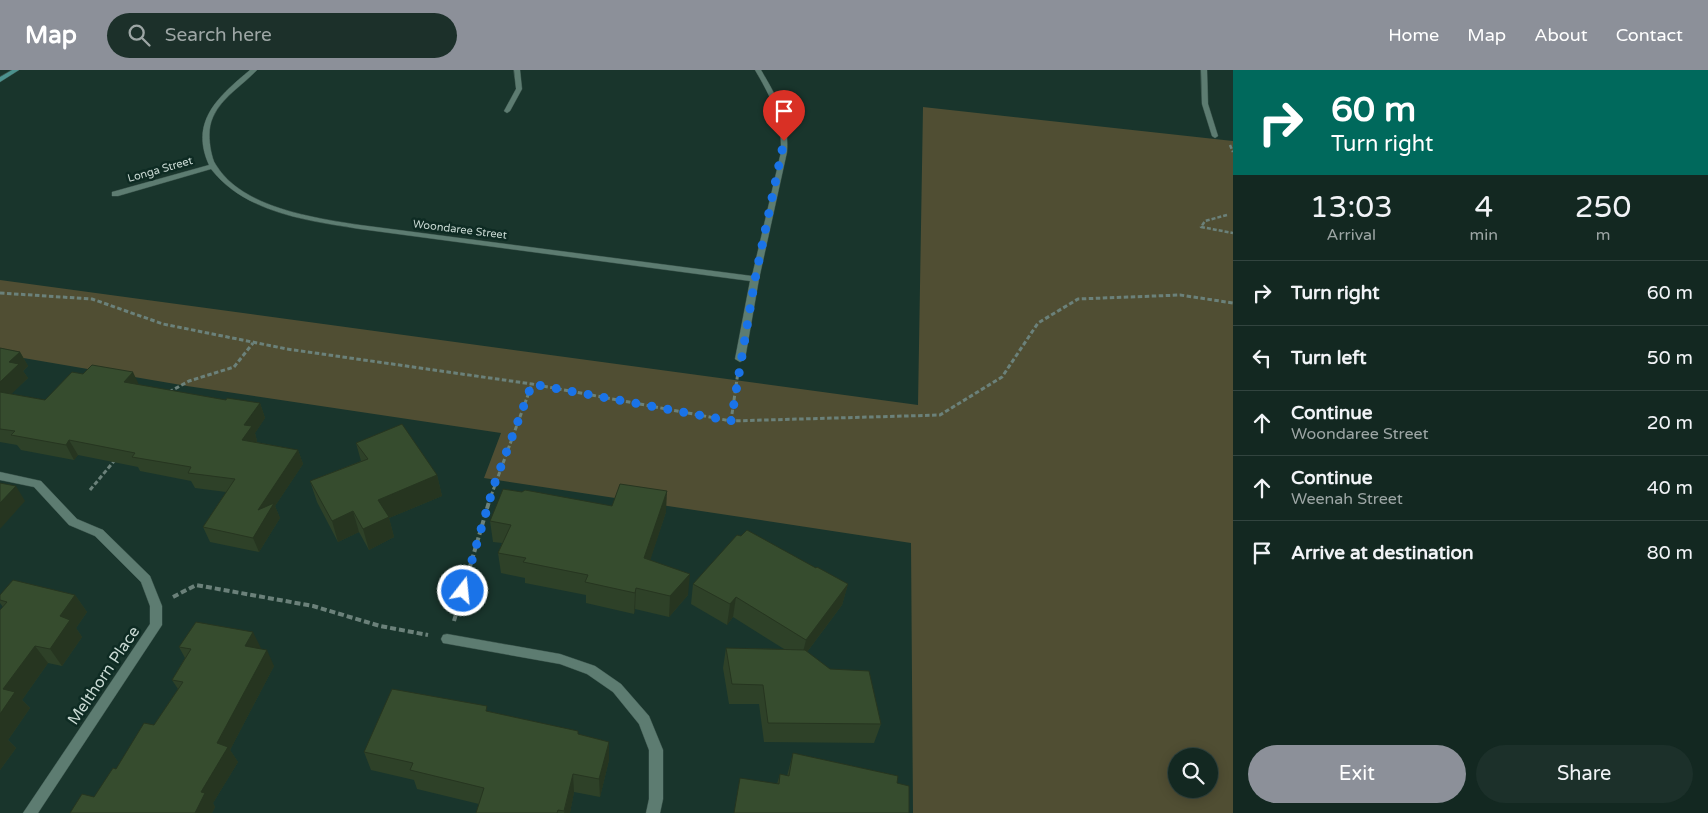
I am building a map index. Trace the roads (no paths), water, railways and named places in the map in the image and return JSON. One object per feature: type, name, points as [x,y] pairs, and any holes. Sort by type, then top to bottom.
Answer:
[{"type":"main road","points":[[0,80],[16,70]]},
{"type":"street","points":[[211,167],[206,150],[205,131],[210,114],[254,70]]},
{"type":"street","points":[[508,111],[519,89],[517,70]]},
{"type":"street","points":[[740,359],[755,279],[784,152],[785,131],[775,100],[758,70]]},
{"type":"street","points":[[1195,70],[1204,71],[1202,91],[1204,105],[1215,136]]},
{"type":"street","name":"Longa Street","points":[[115,194],[211,167]]},
{"type":"street","name":"Woondaree Street","points":[[211,167],[228,183],[250,199],[275,210],[311,220],[755,279]]},
{"type":"street","name":"Melthorn Place","points":[[0,476],[37,484],[73,522],[99,533],[146,578],[156,606],[156,625],[30,813]]},
{"type":"street","points":[[447,639],[560,659],[591,670],[617,688],[644,720],[656,750],[656,799],[653,813]]}]
